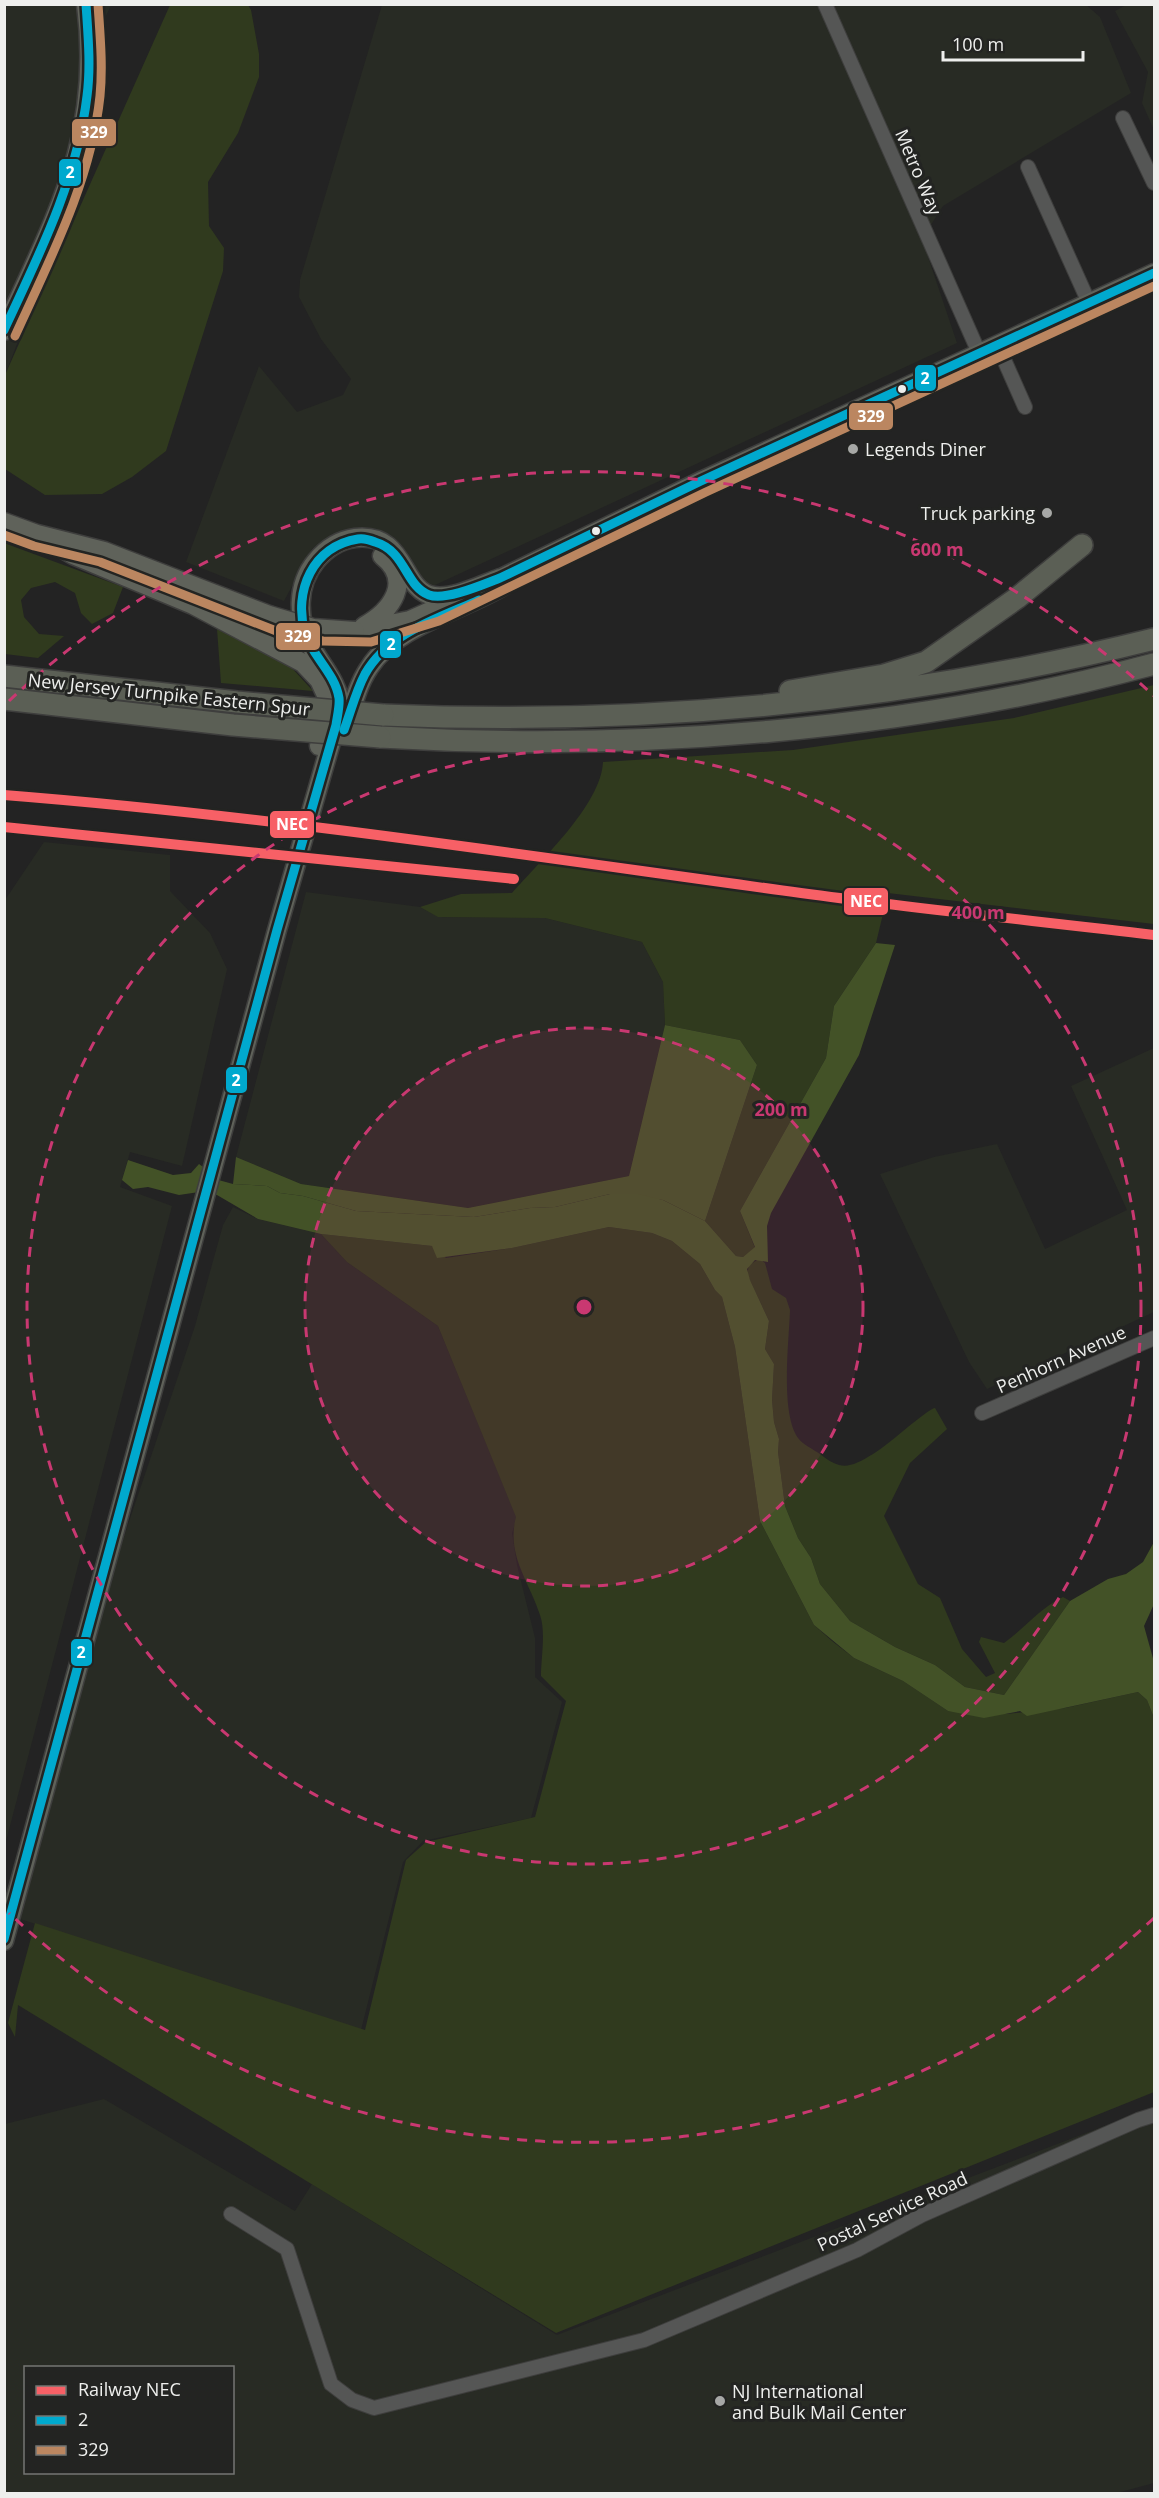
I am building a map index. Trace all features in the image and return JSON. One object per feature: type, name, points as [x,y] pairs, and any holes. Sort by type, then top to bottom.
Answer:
[{"type":"highway","points":[[645,715],[713,702],[856,681],[914,668],[950,647],[1017,598],[1082,545]]},
{"type":"highway","name":"New Jersey Turnpike Eastern Spur","points":[[4,676],[237,702],[383,715],[497,718],[645,715],[752,709],[879,694],[1015,671],[1155,639]]},
{"type":"highway","name":"New Jersey Turnpike Eastern Spur","points":[[4,699],[243,726],[380,737],[466,741],[594,741],[764,731],[954,706],[1049,688],[1155,664]]},
{"type":"main road","points":[[4,331],[65,193],[82,141],[90,71],[86,4]]},
{"type":"main road","points":[[4,522],[37,534],[73,555],[102,558],[204,588],[215,595],[302,626],[369,630],[418,617],[700,482],[1155,273]]},
{"type":"main road","points":[[4,1941],[292,875],[336,725],[339,706],[337,691],[312,647],[301,617],[303,586],[310,569],[322,555],[349,539],[374,540],[393,550],[417,586],[435,596],[500,579]]},
{"type":"main road","points":[[336,725],[347,702],[347,690],[343,674],[318,631],[312,614],[312,597],[320,575],[333,560],[354,550],[371,550],[389,562],[396,578],[396,593],[391,606],[383,614],[356,630]]},
{"type":"main road","points":[[317,794],[332,762],[366,673],[382,651],[411,632],[500,589],[556,551]]},
{"type":"main road","points":[[102,558],[303,663],[319,680],[326,695],[327,708],[292,875]]},
{"type":"street","name":"Metro Way","points":[[825,4],[878,119],[887,145],[980,355]]},
{"type":"street","points":[[1123,118],[1155,183]]},
{"type":"street","points":[[1028,167],[1090,304]]},
{"type":"street","points":[[998,346],[1024,407]]},
{"type":"street","name":"Penhorn Avenue","points":[[982,1413],[1155,1338]]},
{"type":"street","name":"Postal Service Road","points":[[231,2214],[287,2248],[331,2384],[352,2400],[374,2408],[644,2340],[857,2250],[922,2215],[1138,2120],[1155,2115]]},
{"type":"shaded area","points":[[1085,4],[1100,17],[1131,93],[943,206],[922,239],[957,343],[433,586],[422,582],[406,552],[392,537],[370,529],[327,539],[312,549],[284,601],[186,562],[259,366],[297,412],[343,395],[351,379],[321,339],[299,297],[300,280],[382,5]]},
{"type":"shaded area","points":[[5,5],[111,5],[100,29],[101,86],[88,161],[5,375]]},
{"type":"shaded area","points":[[170,5],[248,5],[251,10],[259,54],[259,77],[238,133],[208,182],[209,226],[224,248],[223,271],[166,451],[132,477],[102,494],[45,495],[5,469],[5,375]]},
{"type":"shaded area","points":[[1126,5],[1154,5],[1154,130],[1142,103],[1148,72],[1115,11]]},
{"type":"shaded area","points":[[4,543],[123,587],[113,613],[92,624],[81,613],[75,593],[55,582],[31,588],[21,600],[24,617],[39,634],[64,636],[38,658],[5,654]]},
{"type":"shaded area","points":[[217,629],[290,666],[313,691],[221,683]]},
{"type":"shaded area","points":[[1154,685],[1154,924],[888,893],[876,943],[834,1006],[826,1058],[740,1211],[755,1248],[743,1257],[736,1256],[705,1221],[757,1065],[740,1040],[665,1025],[663,982],[642,942],[545,918],[438,917],[420,907],[461,894],[512,893],[553,849],[581,814],[600,779],[603,762],[793,750],[1014,718]]},
{"type":"shaded area","points":[[44,842],[170,855],[170,891],[210,933],[227,969],[182,1166],[130,1152],[120,1187],[172,1206],[5,1845],[5,900]]},
{"type":"shaded area","points":[[306,892],[420,907],[439,917],[545,918],[642,942],[663,982],[665,1025],[629,1176],[468,1208],[301,1184],[236,1157]]},
{"type":"shaded area","points":[[876,943],[895,945],[859,1055],[771,1213],[767,1226],[768,1262],[755,1260],[747,1269],[769,1321],[765,1349],[774,1364],[772,1400],[774,1422],[779,1439],[778,1452],[785,1506],[798,1538],[811,1558],[820,1584],[850,1621],[895,1647],[935,1665],[965,1687],[1004,1695],[1070,1601],[1108,1579],[1126,1574],[1143,1562],[1154,1542],[1154,1604],[1144,1626],[1154,1662],[1154,1718],[1147,1700],[1138,1692],[1027,1716],[1020,1711],[984,1718],[948,1711],[903,1681],[854,1658],[814,1625],[760,1521],[735,1347],[722,1297],[715,1290],[700,1264],[672,1241],[652,1233],[609,1227],[512,1248],[437,1258],[432,1246],[321,1234],[258,1219],[217,1195],[199,1192],[179,1195],[148,1187],[133,1189],[122,1180],[128,1160],[173,1175],[191,1173],[199,1164],[203,1167],[204,1176],[233,1184],[267,1186],[280,1193],[303,1196],[356,1211],[474,1217],[530,1208],[555,1207],[610,1194],[638,1194],[663,1200],[705,1221],[736,1256],[743,1257],[755,1247],[740,1211],[826,1058],[834,1006]]},
{"type":"shaded area","points":[[665,1025],[740,1040],[757,1065],[705,1221],[663,1200],[610,1194],[555,1207],[530,1208],[474,1217],[356,1211],[303,1196],[280,1193],[267,1186],[233,1184],[236,1157],[301,1184],[468,1208],[629,1176]]},
{"type":"shaded area","points":[[1154,1048],[1154,1312],[987,1389],[969,1362],[880,1174],[934,1157],[997,1144],[1045,1249],[1127,1210],[1071,1086]]},
{"type":"shaded area","points":[[233,1207],[258,1219],[321,1234],[347,1262],[438,1326],[517,1518],[512,1533],[517,1565],[535,1638],[535,1677],[562,1702],[531,1818],[423,1841],[403,1862],[361,2030],[17,1918],[106,1590],[195,1326],[223,1225]]},
{"type":"shaded area","points":[[609,1227],[652,1233],[672,1241],[700,1264],[715,1290],[722,1297],[735,1347],[760,1521],[814,1625],[832,1641],[854,1658],[903,1681],[948,1711],[1007,1714],[1065,1708],[1138,1692],[1147,1700],[1154,1718],[1154,2092],[556,2333],[18,2005],[15,2037],[8,2023],[35,1923],[365,2030],[406,1860],[426,1842],[535,1817],[566,1701],[541,1676],[542,1622],[516,1556],[514,1531],[516,1517],[438,1326],[347,1262],[321,1234],[432,1246],[446,1258],[512,1248]]},
{"type":"shaded area","points":[[759,1259],[765,1263],[772,1289],[786,1298],[790,1310],[787,1395],[792,1426],[803,1443],[834,1463],[846,1466],[873,1454],[935,1408],[947,1429],[910,1463],[884,1516],[918,1584],[940,1598],[962,1649],[986,1677],[995,1673],[979,1642],[981,1637],[1004,1643],[1055,1602],[1063,1597],[1070,1601],[1004,1695],[965,1687],[935,1665],[895,1647],[850,1621],[820,1584],[811,1558],[798,1538],[785,1506],[778,1452],[779,1439],[774,1422],[772,1400],[774,1364],[765,1349],[769,1321],[747,1274],[749,1265]]},
{"type":"shaded area","name":"NJ International and Bulk Mail Center","points":[[104,2099],[295,2211],[312,2184],[557,2335],[1154,2107],[1154,2483],[1113,2494],[5,2494],[5,2124]]},
{"type":"rail line","name":"NEC","points":[[4,795],[304,826],[845,899],[1154,935]]},
{"type":"rail line","name":"NEC","points":[[4,827],[514,879]]},
{"type":"transit line","name":"2","points":[[4,330],[55,216],[75,157],[88,85],[89,50],[86,4]]},
{"type":"transit line","name":"329","points":[[15,336],[55,249],[88,159],[101,84],[98,4]]},
{"type":"transit line","name":"2","points":[[4,1939],[277,930],[336,725],[339,708],[337,689],[308,641],[302,617],[305,587],[318,561],[342,543],[365,539],[385,546],[399,560],[421,591],[429,595],[445,596],[475,588],[701,481],[1154,273]]},
{"type":"transit line","name":"329","points":[[4,535],[34,546],[100,562],[284,634],[323,641],[371,642],[439,621],[706,492],[1154,286]]},
{"type":"transit line","name":"2","points":[[344,730],[365,674],[387,648],[416,628],[479,600]]},
{"type":"place","name":"Legends Diner","points":[[853,449]]},
{"type":"place","name":"Truck parking","points":[[1047,513]]},
{"type":"place","name":"NJ International and Bulk Mail Center","points":[[720,2401]]}]
